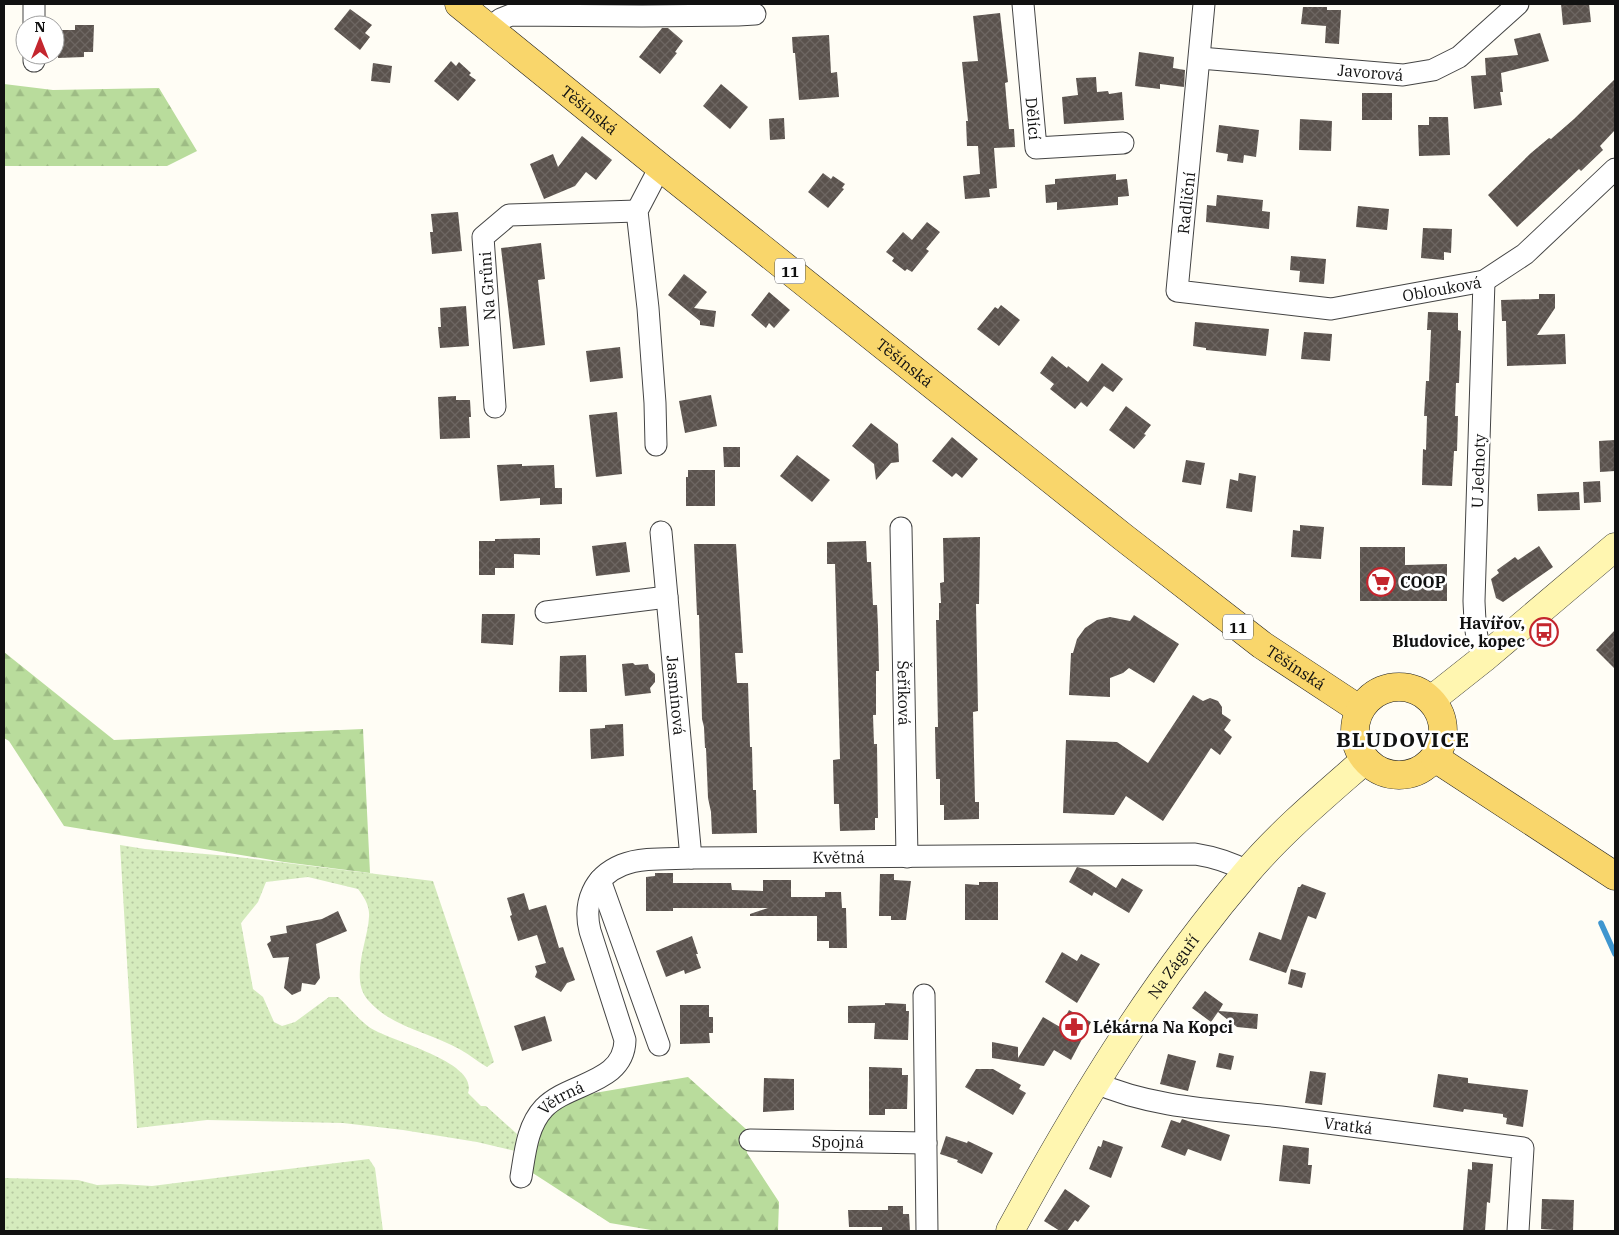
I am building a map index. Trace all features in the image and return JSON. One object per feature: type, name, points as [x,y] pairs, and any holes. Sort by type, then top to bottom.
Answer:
[{"type":"main road","name":"Těšínská","points":[[459,4],[1122,537],[1262,645],[1359,709]]},
{"type":"main road","points":[[1393,687],[1414,689],[1431,700],[1442,718],[1443,739],[1435,758],[1420,770],[1400,776],[1381,772],[1365,760],[1355,743],[1354,723],[1359,709],[1374,694],[1393,687]]},
{"type":"main road","points":[[1435,758],[1615,876]]},
{"type":"street","name":"Dělící","points":[[1022,4],[1036,148],[1123,143]]},
{"type":"street","name":"Radliční","points":[[1204,4],[1177,291],[1288,304]]},
{"type":"street","name":"Javorová","points":[[1200,58],[1402,75],[1433,70],[1459,57],[1518,4]]},
{"type":"street","points":[[489,28],[501,19],[511,15],[738,16],[755,14]]},
{"type":"street","points":[[656,445],[648,308],[637,211],[660,167]]},
{"type":"street","name":"Oblouková","points":[[1288,304],[1331,309],[1484,281],[1525,254],[1615,169]]},
{"type":"street","name":"Na Grůni","points":[[495,407],[483,237],[509,215],[637,211]]},
{"type":"street","name":"U Jednoty","points":[[1484,281],[1474,601],[1476,637],[1484,658]]},
{"type":"street","name":"Šeříková","points":[[901,528],[907,857]]},
{"type":"street","name":"Jasmínová","points":[[661,532],[691,858]]},
{"type":"street","points":[[1431,700],[1484,658],[1615,546]]},
{"type":"street","points":[[546,612],[667,597]]},
{"type":"street","name":"Na Záguří","points":[[1010,1231],[1094,1082],[1170,969],[1248,871],[1286,830],[1365,760]]},
{"type":"street","name":"Květná","points":[[626,1040],[588,923],[589,898],[600,880],[622,865],[691,858],[1195,854],[1229,862],[1248,871]]},
{"type":"street","points":[[600,880],[659,1044]]},
{"type":"street","points":[[924,995],[927,1231]]},
{"type":"street","name":"Větrná","points":[[521,1176],[528,1139],[540,1113],[555,1100],[612,1070],[623,1056],[626,1040]]},
{"type":"street","name":"Vratká","points":[[1094,1082],[1106,1088],[1135,1096],[1194,1107],[1523,1148],[1518,1231]]},
{"type":"street","name":"Spojná","points":[[750,1140],[926,1143]]},
{"type":"green space","points":[[4,84],[53,90],[159,88],[197,151],[167,166],[4,166]]},
{"type":"green space","points":[[4,652],[114,740],[363,729],[370,873],[284,862],[64,826],[9,741],[4,738]]},
{"type":"green space","points":[[120,845],[229,856],[433,881],[494,1062],[487,1067],[449,1044],[387,1017],[367,999],[362,990],[360,970],[369,909],[358,889],[308,877],[266,882],[258,902],[241,923],[253,989],[263,997],[274,1022],[282,1026],[295,1022],[329,997],[338,997],[361,1020],[379,1033],[430,1053],[447,1062],[460,1071],[468,1082],[468,1093],[481,1106],[486,1106],[517,1134],[515,1151],[477,1142],[343,1123],[207,1120],[137,1128]]},
{"type":"green space","points":[[688,1077],[747,1130],[747,1153],[779,1202],[778,1231],[657,1231],[610,1223],[525,1168],[536,1103]]},
{"type":"green space","points":[[369,1159],[375,1168],[383,1231],[4,1231],[4,1178],[78,1180],[97,1185],[152,1186]]},
{"type":"building","points":[[1561,4],[1589,4],[1591,22],[1563,25]]},
{"type":"building","points":[[1303,7],[1327,7],[1327,10],[1341,10],[1339,44],[1325,43],[1326,26],[1301,24]]},
{"type":"building","points":[[350,9],[372,25],[365,33],[370,37],[360,50],[334,29]]},
{"type":"building","points":[[1000,13],[1008,82],[1005,83],[1009,129],[1014,129],[1015,147],[994,148],[997,188],[989,189],[990,197],[965,199],[963,176],[980,174],[978,146],[967,146],[966,121],[968,121],[962,62],[978,61],[973,16]]},
{"type":"building","points":[[75,25],[94,25],[93,52],[84,52],[84,57],[65,58],[65,30],[75,30]]},
{"type":"building","points":[[662,28],[668,28],[683,41],[675,52],[677,53],[660,74],[639,57]]},
{"type":"building","points":[[1540,33],[1549,61],[1501,73],[1503,92],[1500,92],[1502,105],[1474,109],[1471,76],[1486,75],[1485,58],[1518,55],[1514,39]]},
{"type":"building","points":[[829,35],[831,73],[837,72],[839,97],[799,100],[792,37]]},
{"type":"building","points":[[1139,52],[1174,57],[1173,68],[1185,70],[1184,87],[1160,84],[1160,89],[1135,86]]},
{"type":"building","points":[[451,61],[456,66],[459,62],[471,73],[469,75],[476,80],[458,101],[434,81]]},
{"type":"building","points":[[373,63],[392,66],[390,83],[371,81]]},
{"type":"building","points":[[1096,77],[1097,92],[1108,91],[1109,94],[1122,92],[1124,120],[1064,124],[1062,97],[1078,95],[1076,78]]},
{"type":"building","points":[[1615,79],[1615,130],[1600,146],[1603,150],[1581,171],[1579,169],[1517,227],[1488,195],[1531,153],[1574,119]]},
{"type":"building","points":[[721,84],[748,107],[730,129],[703,106]]},
{"type":"building","points":[[1362,93],[1392,93],[1392,120],[1362,120]]},
{"type":"building","points":[[1429,117],[1448,117],[1450,155],[1419,156],[1418,125],[1429,125]]},
{"type":"building","points":[[784,118],[785,139],[770,140],[769,119]]},
{"type":"building","points":[[1300,119],[1332,121],[1331,151],[1299,150]]},
{"type":"building","points":[[1219,125],[1259,130],[1256,157],[1244,155],[1243,163],[1227,161],[1228,154],[1216,152]]},
{"type":"building","points":[[582,136],[612,160],[596,180],[586,172],[575,186],[544,199],[530,164],[553,154],[558,167]]},
{"type":"building","points":[[823,173],[831,179],[833,176],[845,184],[842,188],[844,189],[828,208],[808,192]]},
{"type":"building","points":[[1116,174],[1116,180],[1127,179],[1129,196],[1118,197],[1118,205],[1057,210],[1057,202],[1046,203],[1045,185],[1055,184],[1055,179]]},
{"type":"building","points":[[1217,195],[1263,200],[1262,211],[1270,212],[1269,229],[1206,222],[1207,205],[1216,206]]},
{"type":"building","points":[[1358,206],[1389,209],[1387,230],[1356,227]]},
{"type":"building","points":[[458,212],[462,251],[432,254],[430,232],[433,232],[431,214]]},
{"type":"building","points":[[927,222],[940,232],[926,249],[929,251],[912,272],[907,269],[905,271],[892,261],[894,258],[886,252],[903,232],[912,240]]},
{"type":"building","points":[[1423,228],[1452,229],[1451,253],[1444,252],[1444,260],[1421,258]]},
{"type":"building","points":[[541,243],[545,279],[538,280],[545,345],[513,349],[501,248]]},
{"type":"building","points":[[1291,256],[1326,259],[1324,284],[1299,282],[1300,271],[1290,270]]},
{"type":"building","points":[[684,274],[707,292],[694,308],[716,311],[714,327],[700,325],[700,321],[668,295]]},
{"type":"building","points":[[769,292],[790,310],[774,328],[769,323],[766,328],[751,315]]},
{"type":"building","points":[[1539,294],[1555,294],[1555,308],[1537,335],[1565,334],[1566,364],[1507,366],[1506,321],[1502,321],[1501,300],[1539,299]]},
{"type":"building","points":[[1001,305],[1020,320],[999,346],[977,329],[995,307],[998,309]]},
{"type":"building","points":[[466,306],[469,346],[440,348],[438,327],[441,327],[440,308]]},
{"type":"building","points":[[1428,312],[1458,313],[1458,330],[1461,331],[1459,383],[1456,383],[1455,416],[1458,416],[1457,451],[1454,451],[1452,486],[1422,485],[1423,449],[1426,450],[1427,416],[1424,416],[1426,381],[1429,381],[1431,330],[1427,330]]},
{"type":"building","points":[[1195,322],[1269,329],[1266,356],[1206,350],[1206,348],[1193,346]]},
{"type":"building","points":[[1304,332],[1332,334],[1330,361],[1301,359]]},
{"type":"building","points":[[620,347],[623,378],[590,382],[586,351]]},
{"type":"building","points":[[1052,356],[1088,382],[1102,363],[1123,379],[1113,392],[1104,386],[1087,407],[1081,402],[1075,409],[1050,389],[1054,384],[1040,373]]},
{"type":"building","points":[[711,395],[717,426],[685,433],[679,401]]},
{"type":"building","points":[[456,396],[456,400],[470,400],[470,438],[440,439],[438,397]]},
{"type":"building","points":[[1126,406],[1151,425],[1144,434],[1146,435],[1134,449],[1109,430]]},
{"type":"building","points":[[617,412],[622,474],[596,477],[589,415]]},
{"type":"building","points":[[871,423],[898,444],[899,462],[891,463],[876,480],[874,464],[852,446]]},
{"type":"building","points":[[952,437],[978,459],[962,478],[956,473],[952,477],[932,461]]},
{"type":"building","points":[[1615,440],[1615,471],[1600,472],[1599,441]]},
{"type":"building","points":[[723,447],[740,447],[740,467],[724,467]]},
{"type":"building","points":[[797,455],[830,480],[812,502],[780,476]]},
{"type":"building","points":[[1186,460],[1205,463],[1201,485],[1182,482]]},
{"type":"building","points":[[522,464],[522,466],[554,465],[555,488],[562,488],[562,504],[540,505],[540,498],[500,501],[497,465]]},
{"type":"building","points":[[688,470],[715,470],[715,506],[686,506],[686,477],[688,477]]},
{"type":"building","points":[[1239,473],[1256,476],[1252,512],[1226,508],[1230,479],[1238,481]]},
{"type":"building","points":[[1600,481],[1601,502],[1584,503],[1583,482]]},
{"type":"building","points":[[1579,492],[1580,510],[1538,511],[1537,494]]},
{"type":"building","points":[[1300,525],[1324,527],[1321,559],[1291,557],[1293,530],[1300,531]]},
{"type":"building","points":[[980,537],[979,604],[976,604],[978,711],[973,712],[975,802],[979,802],[979,819],[944,820],[944,805],[940,805],[940,779],[936,779],[935,727],[938,727],[936,620],[939,620],[939,603],[941,603],[940,583],[944,582],[943,538]]},
{"type":"building","points":[[540,538],[540,555],[514,554],[514,568],[495,568],[495,575],[479,575],[479,541]]},
{"type":"building","points":[[866,541],[867,562],[871,562],[873,605],[877,605],[878,627],[879,671],[876,671],[876,715],[873,715],[874,744],[877,744],[878,818],[875,818],[875,830],[840,831],[839,804],[834,804],[833,760],[840,759],[835,564],[827,564],[827,542]]},
{"type":"building","points":[[626,542],[630,572],[596,576],[592,546]]},
{"type":"building","points":[[694,544],[736,544],[743,653],[735,653],[737,683],[748,683],[750,747],[752,747],[753,790],[756,790],[757,833],[712,834],[702,719],[699,615],[697,615]]},
{"type":"building","points":[[1539,546],[1553,567],[1503,602],[1496,598],[1491,579],[1499,573],[1497,570],[1515,557],[1518,560]]},
{"type":"building","points":[[1360,547],[1405,547],[1405,565],[1447,564],[1447,601],[1360,601]]},
{"type":"building","points":[[482,614],[515,614],[513,645],[481,643]]},
{"type":"building","points":[[1134,615],[1179,644],[1154,683],[1129,668],[1123,673],[1110,678],[1110,697],[1069,695],[1071,653],[1073,653],[1077,639],[1085,628],[1097,620],[1110,617],[1130,621]]},
{"type":"building","points":[[1615,630],[1615,669],[1596,650]]},
{"type":"building","points":[[586,655],[587,692],[559,692],[560,656]]},
{"type":"building","points":[[633,663],[635,665],[648,664],[649,669],[655,674],[655,682],[650,688],[651,693],[625,696],[622,664]]},
{"type":"building","points":[[1193,695],[1203,701],[1210,698],[1218,701],[1222,707],[1222,714],[1231,720],[1224,730],[1232,737],[1220,755],[1211,748],[1163,821],[1126,796],[1114,815],[1063,813],[1066,740],[1117,742],[1148,763]]},
{"type":"building","points":[[623,724],[624,756],[591,759],[590,729],[605,728],[605,725]]},
{"type":"building","points":[[1077,867],[1088,870],[1116,888],[1122,878],[1143,890],[1129,913],[1094,892],[1092,896],[1069,882]]},
{"type":"building","points":[[655,873],[673,873],[673,883],[731,883],[732,890],[763,891],[763,880],[791,880],[791,897],[825,897],[825,892],[841,892],[842,908],[846,908],[847,948],[829,948],[829,941],[817,941],[817,916],[750,916],[750,914],[768,908],[673,908],[673,911],[646,911],[646,877],[655,876]]},
{"type":"building","points":[[880,874],[894,874],[894,880],[911,881],[906,920],[891,920],[891,916],[879,916]]},
{"type":"building","points":[[979,882],[998,882],[998,920],[965,920],[965,884],[979,885]]},
{"type":"building","points":[[1302,884],[1326,893],[1316,919],[1308,916],[1286,973],[1249,960],[1259,932],[1281,940],[1298,887]]},
{"type":"building","points":[[524,893],[529,910],[546,905],[559,948],[563,947],[575,980],[567,983],[561,992],[535,977],[537,972],[535,966],[546,963],[537,935],[518,941],[510,916],[512,915],[507,898]]},
{"type":"building","points":[[338,911],[347,931],[316,944],[320,978],[315,985],[302,983],[301,991],[292,995],[284,988],[289,957],[273,958],[267,944],[271,941],[270,936],[287,933],[286,926],[322,919]]},
{"type":"building","points":[[692,936],[701,968],[685,974],[684,970],[666,977],[656,951]]},
{"type":"building","points":[[1062,952],[1077,961],[1081,954],[1100,964],[1077,1003],[1045,982]]},
{"type":"building","points":[[1291,969],[1306,973],[1302,988],[1288,984]]},
{"type":"building","points":[[1205,991],[1223,1004],[1219,1011],[1258,1014],[1257,1029],[1237,1027],[1218,1012],[1211,1022],[1192,1008]]},
{"type":"building","points":[[885,1003],[906,1004],[906,1011],[909,1011],[908,1040],[874,1039],[875,1023],[848,1023],[848,1006],[885,1005]]},
{"type":"building","points":[[680,1005],[709,1005],[709,1017],[713,1017],[713,1033],[709,1033],[710,1043],[680,1044]]},
{"type":"building","points":[[1069,1010],[1091,1022],[1071,1060],[1054,1050],[1044,1066],[992,1058],[992,1042],[1018,1047],[1018,1058],[1043,1017],[1060,1027]]},
{"type":"building","points":[[545,1016],[552,1041],[522,1051],[514,1026]]},
{"type":"building","points":[[1219,1053],[1234,1056],[1231,1070],[1216,1067]]},
{"type":"building","points":[[1168,1054],[1196,1061],[1188,1091],[1160,1084]]},
{"type":"building","points":[[869,1067],[902,1068],[902,1075],[908,1075],[907,1109],[885,1109],[885,1115],[869,1115]]},
{"type":"building","points":[[976,1069],[993,1069],[1021,1085],[1019,1089],[1026,1093],[1013,1115],[965,1087]]},
{"type":"building","points":[[1310,1071],[1326,1073],[1322,1105],[1305,1103]]},
{"type":"building","points":[[1438,1074],[1468,1078],[1468,1083],[1528,1090],[1523,1127],[1506,1124],[1507,1118],[1503,1117],[1503,1114],[1464,1109],[1463,1112],[1433,1107]]},
{"type":"building","points":[[764,1078],[794,1079],[794,1110],[763,1112]]},
{"type":"building","points":[[1182,1119],[1230,1135],[1221,1161],[1188,1149],[1185,1156],[1161,1147],[1171,1120],[1180,1123]]},
{"type":"building","points":[[946,1136],[967,1143],[968,1141],[993,1153],[982,1174],[957,1162],[958,1160],[940,1154]]},
{"type":"building","points":[[1103,1140],[1123,1147],[1111,1178],[1089,1169],[1098,1146],[1101,1147]]},
{"type":"building","points":[[1283,1145],[1309,1148],[1308,1165],[1312,1165],[1310,1184],[1279,1181]]},
{"type":"building","points":[[1472,1162],[1493,1164],[1490,1203],[1487,1202],[1485,1231],[1463,1231],[1468,1169],[1472,1170]]},
{"type":"building","points":[[1065,1189],[1090,1206],[1078,1222],[1075,1220],[1067,1231],[1060,1231],[1044,1221]]},
{"type":"building","points":[[1542,1199],[1574,1200],[1573,1231],[1541,1229]]},
{"type":"building","points":[[888,1206],[903,1206],[903,1214],[909,1214],[910,1231],[882,1231],[882,1227],[849,1227],[848,1210],[888,1210]]},
{"type":"waterway","points":[[1601,923],[1615,954]]},
{"type":"place","name":"COOP","points":[[1381,582]]},
{"type":"place","name":"Havířov, Bludovice, kopec","points":[[1544,632]]},
{"type":"place","name":"Lékárna Na Kopci","points":[[1074,1027]]},
{"type":"district","name":"BLUDOVICE","points":[[1403,739]]}]
